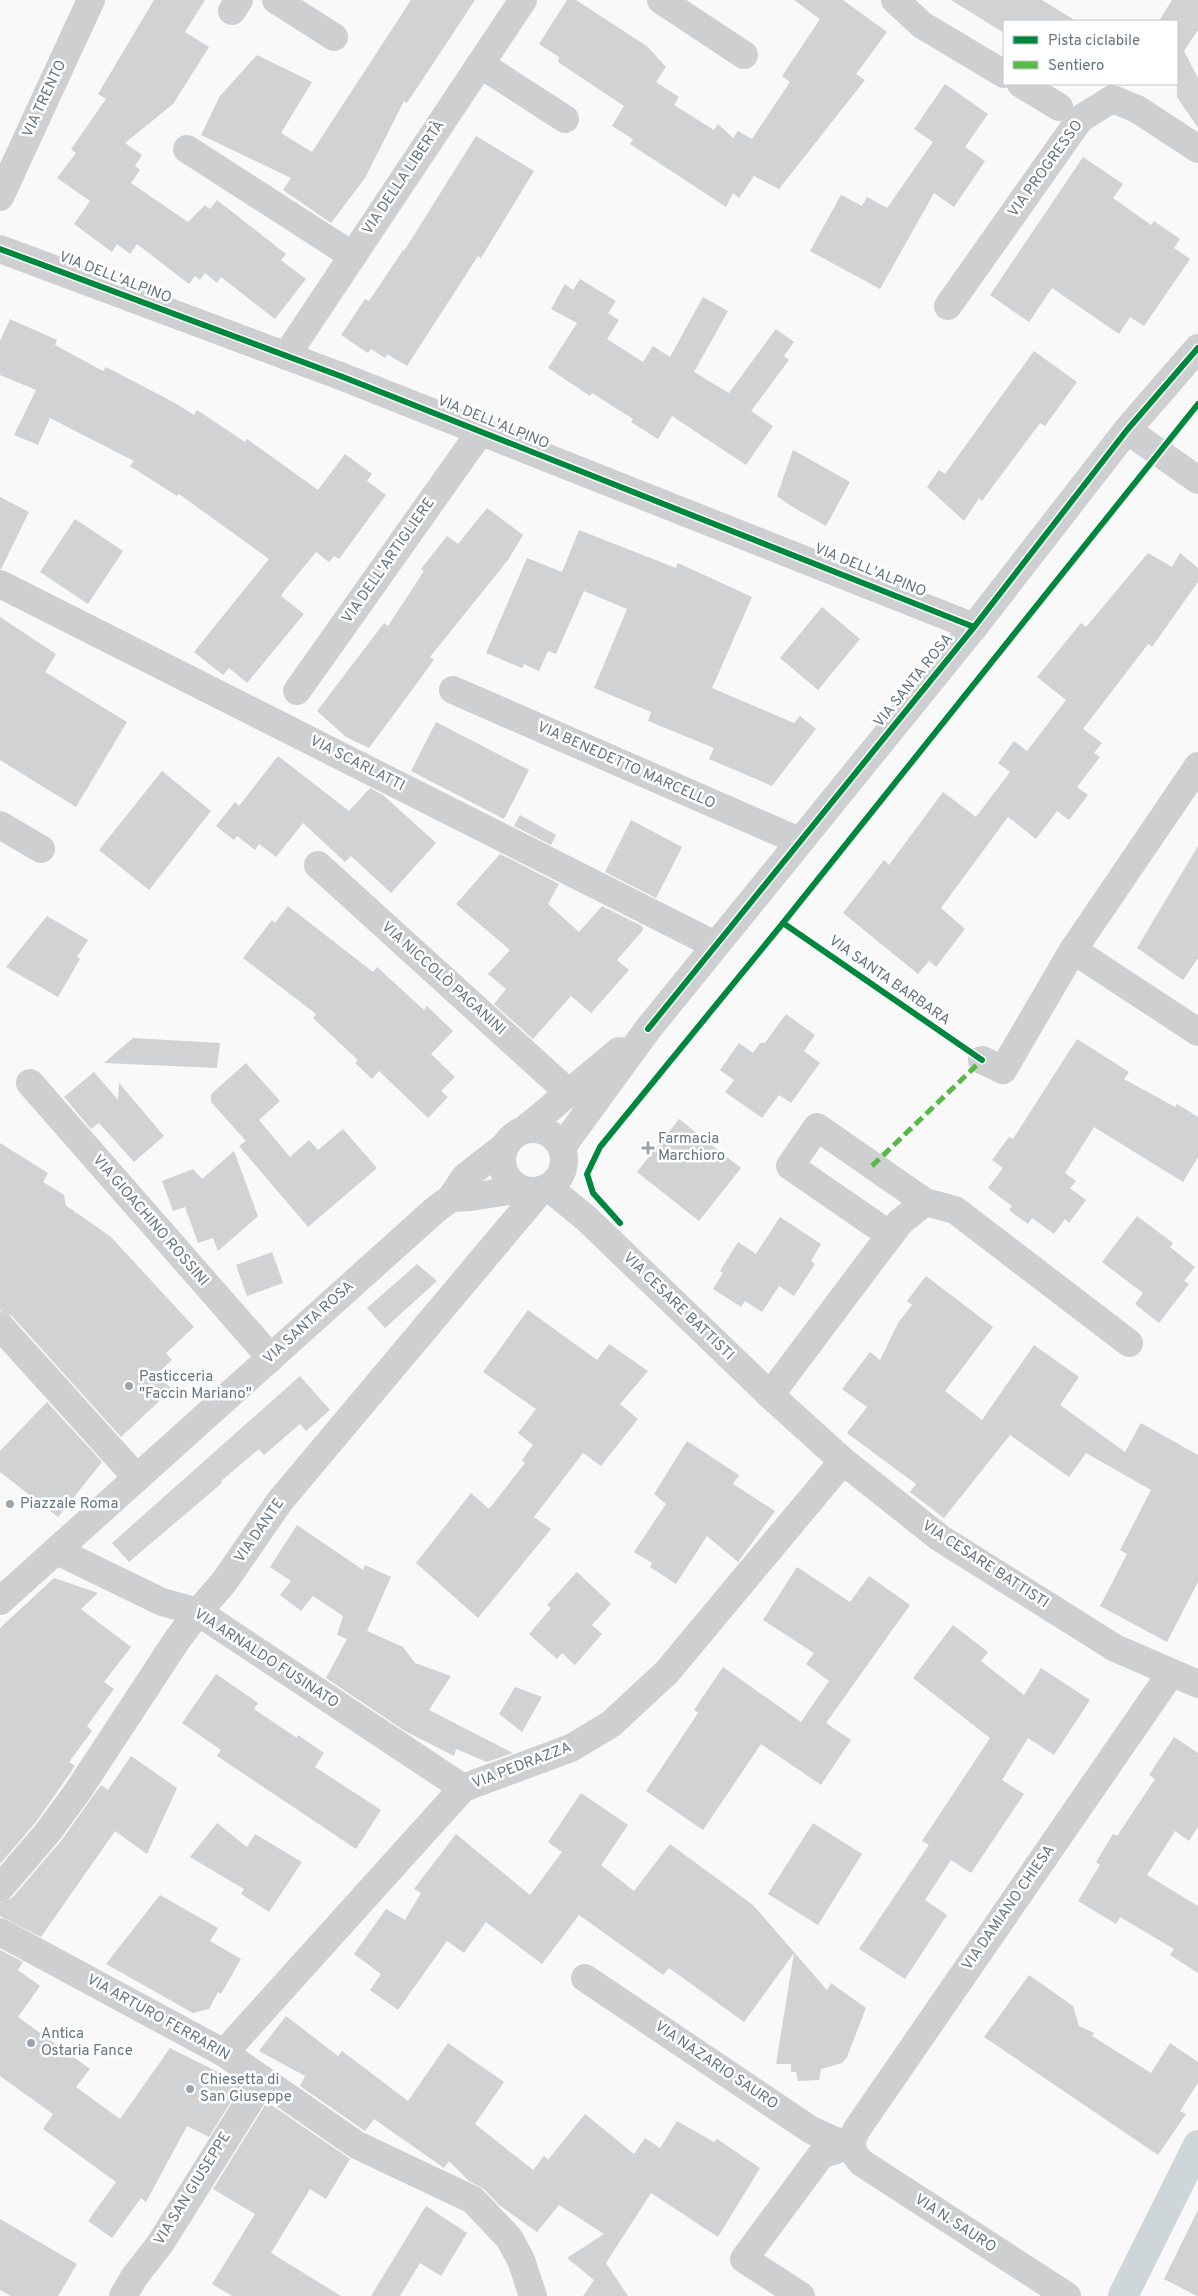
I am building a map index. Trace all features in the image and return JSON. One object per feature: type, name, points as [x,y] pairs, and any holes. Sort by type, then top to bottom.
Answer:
[{"type":"street","name":"VIA TRENTO","points":[[0,197],[91,0]]},
{"type":"street","points":[[276,0],[334,37]]},
{"type":"street","name":"VIA DELLA LIBERTÀ","points":[[286,356],[523,0]]},
{"type":"street","points":[[661,0],[744,54]]},
{"type":"street","points":[[895,0],[922,25],[1003,73]]},
{"type":"street","points":[[480,64],[565,119]]},
{"type":"street","points":[[1023,85],[1059,107]]},
{"type":"street","name":"VIA PROGRESSO","points":[[948,306],[1080,119],[1112,99],[1137,109],[1198,149]]},
{"type":"street","points":[[187,150],[353,256]]},
{"type":"street","name":"VIA DELL'ALPINO","points":[[0,249],[481,431],[974,627]]},
{"type":"street","name":"VIA SANTA ROSA","points":[[562,1147],[648,1029],[715,944],[974,627],[1127,430],[1198,348]]},
{"type":"street","points":[[1127,430],[1198,480]]},
{"type":"street","name":"VIA DELL'ARTIGLIERE","points":[[297,690],[481,431]]},
{"type":"street","name":"VIA SCARLATTI","points":[[0,584],[715,944]]},
{"type":"street","name":"VIA BENEDETTO MARCELLO","points":[[454,690],[799,841]]},
{"type":"street","points":[[982,1060],[1003,1070],[1073,950],[1198,766]]},
{"type":"street","points":[[0,825],[41,849]]},
{"type":"street","name":"VIA NICCOLÒ PAGANINI","points":[[318,865],[568,1092]]},
{"type":"street","points":[[1073,950],[1198,1032]]},
{"type":"street","name":"VIA SANTA ROSA","points":[[0,1601],[435,1210],[451,1198],[465,1177],[648,1029]]},
{"type":"street","name":"VIA GIOACHINO ROSSINI","points":[[30,1083],[271,1358]]},
{"type":"street","points":[[890,1235],[790,1166],[817,1127],[925,1202],[955,1210],[1129,1343]]},
{"type":"street","points":[[451,1198],[471,1197],[542,1186],[563,1168],[562,1147],[549,1133],[532,1129],[515,1138],[502,1155],[506,1175],[512,1183],[542,1186]]},
{"type":"street","name":"VIA CESARE BATTISTI","points":[[542,1186],[587,1219],[770,1395],[844,1461],[940,1538],[1115,1648],[1198,1684]]},
{"type":"street","name":"VIA DANTE","points":[[0,1888],[48,1832],[78,1791],[198,1612],[224,1582],[280,1501],[542,1186]]},
{"type":"street","points":[[770,1395],[900,1222],[925,1202]]},
{"type":"street","points":[[0,1326],[137,1478]]},
{"type":"street","name":"VIA PEDRAZZA","points":[[224,2053],[463,1788],[570,1748],[611,1724],[667,1672],[844,1461]]},
{"type":"street","name":"VIA ARNALDO FUSINATO","points":[[57,1551],[162,1602],[198,1612],[463,1788]]},
{"type":"street","name":"VIA DAMIANO CHIESA","points":[[851,2145],[853,2135],[862,2121],[1171,1673]]},
{"type":"street","name":"VIA ARTURO FERRARIN","points":[[0,1932],[224,2053],[357,2145],[473,2200],[509,2238],[520,2260],[533,2296]]},
{"type":"street","name":"VIA NAZARIO SAURO","points":[[585,1978],[811,2130],[833,2140],[851,2145]]},
{"type":"street","name":"VIA SAN GIUSEPPE","points":[[123,2296],[135,2276],[160,2244],[262,2081]]},
{"type":"street","points":[[801,2296],[744,2259],[821,2155],[851,2145]]},
{"type":"street","name":"VIA N. SAURO","points":[[851,2145],[854,2155],[862,2163],[1067,2296]]},
{"type":"building","points":[[154,0],[205,0],[185,32],[209,47],[173,104],[125,143],[142,155],[135,166],[140,170],[131,183],[188,222],[205,205],[210,209],[217,200],[286,254],[281,260],[306,279],[275,319],[221,277],[217,283],[205,273],[200,280],[195,276],[189,284],[137,244],[130,254],[117,244],[112,252],[74,224],[90,201],[57,178],[76,153],[71,149],[106,99],[98,94]]},
{"type":"building","points":[[411,0],[475,0],[407,103],[404,101],[365,178],[331,223],[283,190],[291,178],[201,135],[220,96],[257,55],[312,82],[281,133],[312,152]]},
{"type":"building","points":[[567,0],[576,0],[648,47],[666,67],[656,82],[679,97],[674,105],[714,130],[718,124],[733,138],[738,131],[752,139],[790,82],[782,76],[820,19],[794,0],[843,0],[887,32],[856,74],[865,80],[779,189],[754,176],[739,198],[733,193],[726,207],[630,144],[633,139],[612,126],[624,106],[558,62],[559,57],[539,44]]},
{"type":"building","points":[[951,0],[1042,0],[1074,20],[1003,20],[1003,32]]},
{"type":"building","points":[[1172,0],[1198,0],[1198,30],[1184,51],[1198,78],[1198,128],[1177,97],[1178,20],[1160,20]]},
{"type":"building","points":[[945,84],[988,114],[965,147],[985,161],[954,207],[934,193],[880,289],[810,251],[841,195],[862,206],[867,197],[887,208],[933,142],[914,129]]},
{"type":"building","points":[[476,136],[534,171],[481,258],[478,256],[407,366],[387,354],[385,358],[371,349],[368,353],[341,335],[365,299],[369,301],[404,251]]},
{"type":"building","points":[[1083,157],[1123,184],[1113,198],[1151,225],[1154,221],[1180,239],[1174,248],[1190,259],[1144,326],[1130,317],[1119,334],[1052,288],[1029,322],[990,295]]},
{"type":"building","points":[[580,279],[616,301],[608,313],[619,320],[607,339],[643,362],[653,346],[670,357],[703,297],[728,311],[694,372],[729,393],[776,329],[794,342],[784,356],[789,360],[751,411],[773,426],[746,465],[672,416],[658,439],[631,422],[633,419],[592,393],[590,396],[548,368],[577,323],[551,309],[565,284],[573,290]]},
{"type":"building","points":[[10,319],[57,340],[55,345],[103,371],[106,367],[194,415],[197,410],[245,442],[247,439],[318,490],[345,454],[372,474],[367,481],[386,495],[339,559],[334,556],[329,562],[316,552],[284,591],[281,596],[304,614],[247,683],[229,668],[223,675],[194,652],[269,559],[179,494],[177,496],[130,466],[134,461],[50,418],[38,445],[14,435],[36,390],[0,375],[0,341]]},
{"type":"building","points":[[1034,351],[1077,382],[1045,426],[1040,423],[982,501],[979,498],[964,521],[927,487],[939,470],[945,474]]},
{"type":"building","points":[[793,450],[850,482],[826,526],[777,496]]},
{"type":"building","points":[[0,497],[29,512],[1,569],[0,569]]},
{"type":"building","points":[[487,508],[523,535],[508,560],[430,657],[434,660],[369,748],[346,737],[317,711],[384,623],[388,626],[424,571],[421,569],[447,536],[458,544]]},
{"type":"building","points":[[75,519],[123,551],[88,604],[40,572]]},
{"type":"building","points":[[579,530],[676,568],[678,563],[752,597],[712,688],[794,723],[800,716],[816,729],[772,786],[709,759],[714,748],[648,721],[651,712],[594,688],[627,609],[584,591],[556,654],[548,651],[539,671],[524,664],[522,668],[486,653],[527,558],[562,572]]},
{"type":"building","points":[[1148,553],[1172,567],[1180,553],[1198,568],[1198,582],[1152,647],[1148,644],[1083,729],[1102,743],[1094,753],[1100,757],[1077,787],[1088,795],[1069,820],[1057,811],[1036,839],[1008,817],[941,908],[965,929],[936,967],[929,961],[918,974],[843,913],[884,860],[889,865],[943,792],[976,817],[1010,772],[998,763],[1014,741],[1027,751],[1066,700],[1037,677],[1081,623],[1086,627]]},
{"type":"building","points":[[822,607],[860,639],[818,690],[780,658]]},
{"type":"building","points":[[0,617],[56,654],[45,672],[127,722],[76,807],[0,760]]},
{"type":"building","points":[[436,722],[529,770],[504,819],[411,771]]},
{"type":"building","points":[[278,756],[349,811],[370,788],[383,795],[436,843],[391,893],[351,856],[345,862],[303,823],[276,857],[259,844],[255,850],[237,836],[234,840],[216,826],[235,802],[239,806]]},
{"type":"building","points":[[162,771],[211,811],[149,890],[99,850]]},
{"type":"building","points":[[520,815],[556,835],[551,845],[514,826]]},
{"type":"building","points":[[631,820],[682,847],[656,898],[605,872]]},
{"type":"building","points":[[1198,846],[1198,958],[1183,980],[1137,948]]},
{"type":"building","points":[[500,854],[559,884],[548,904],[579,932],[602,906],[642,926],[643,930],[617,960],[629,970],[591,1013],[571,996],[533,1039],[494,1004],[506,989],[488,974],[510,950],[456,904]]},
{"type":"building","points":[[288,906],[373,972],[377,967],[424,1010],[427,1006],[453,1031],[431,1054],[455,1077],[441,1091],[448,1097],[428,1118],[379,1071],[372,1079],[355,1063],[358,1060],[313,1018],[316,1014],[243,958],[272,920],[275,923]]},
{"type":"building","points":[[47,916],[88,940],[77,957],[80,959],[58,997],[6,967]]},
{"type":"building","points":[[786,1014],[815,1035],[804,1051],[820,1063],[791,1103],[779,1095],[762,1118],[725,1092],[734,1080],[720,1070],[739,1043],[753,1053],[760,1043],[765,1043]]},
{"type":"building","points":[[133,1038],[220,1043],[217,1068],[104,1063]]},
{"type":"building","points":[[1077,1039],[1129,1072],[1124,1079],[1175,1107],[1177,1104],[1198,1117],[1198,1157],[1183,1182],[1094,1127],[1065,1173],[1076,1181],[1070,1188],[1086,1200],[1069,1223],[1065,1219],[1054,1234],[1032,1218],[1028,1224],[1009,1210],[1012,1206],[988,1188],[1003,1168],[992,1160],[1009,1137],[1013,1139]]},
{"type":"building","points":[[246,1063],[280,1101],[259,1120],[290,1157],[309,1140],[318,1150],[343,1129],[377,1168],[308,1227],[239,1146],[246,1141],[211,1102],[211,1094]]},
{"type":"building","points":[[94,1072],[118,1100],[119,1083],[164,1136],[134,1162],[99,1123],[91,1129],[64,1097]]},
{"type":"building","points":[[679,1119],[741,1168],[699,1221],[637,1172]]},
{"type":"building","points":[[0,1143],[48,1173],[43,1182],[64,1195],[66,1206],[76,1212],[74,1214],[77,1213],[111,1237],[194,1327],[166,1353],[172,1360],[156,1375],[172,1389],[121,1437],[12,1316],[0,1311]]},
{"type":"building","points":[[234,1151],[258,1216],[218,1251],[213,1238],[198,1243],[185,1207],[173,1211],[162,1181],[193,1169],[202,1179]]},
{"type":"building","points":[[1137,1216],[1173,1243],[1170,1247],[1195,1267],[1184,1281],[1189,1284],[1159,1323],[1135,1304],[1143,1293],[1102,1262]]},
{"type":"building","points":[[780,1217],[821,1244],[811,1261],[815,1264],[794,1296],[779,1286],[762,1312],[745,1301],[741,1307],[713,1289],[723,1273],[720,1271],[738,1242],[756,1254]]},
{"type":"building","points":[[272,1252],[283,1283],[247,1296],[236,1265]]},
{"type":"building","points":[[417,1264],[437,1281],[385,1328],[367,1308]]},
{"type":"building","points":[[926,1276],[993,1327],[945,1391],[982,1420],[1034,1345],[1079,1377],[1060,1405],[1125,1452],[1141,1423],[1198,1455],[1198,1582],[1167,1642],[1100,1606],[1127,1554],[1120,1550],[1151,1490],[1086,1453],[1069,1477],[1010,1435],[944,1518],[910,1492],[916,1484],[847,1433],[867,1407],[842,1389],[870,1352],[880,1360],[898,1323],[912,1305],[907,1301]]},
{"type":"building","points":[[528,1310],[597,1360],[609,1344],[648,1371],[620,1404],[638,1419],[601,1466],[583,1453],[534,1517],[551,1529],[478,1618],[416,1563],[471,1493],[489,1509],[525,1463],[522,1460],[533,1445],[518,1433],[536,1409],[483,1372]]},
{"type":"building","points":[[300,1376],[330,1410],[306,1431],[300,1424],[264,1455],[259,1449],[129,1562],[112,1543]]},
{"type":"building","points":[[47,1402],[102,1462],[58,1517],[0,1472],[0,1451]]},
{"type":"building","points":[[687,1441],[739,1475],[733,1484],[775,1511],[738,1562],[707,1536],[676,1584],[650,1567],[652,1563],[634,1552],[666,1504],[654,1494]]},
{"type":"building","points":[[297,1525],[363,1570],[365,1565],[391,1577],[367,1631],[403,1647],[415,1663],[451,1676],[429,1710],[513,1753],[487,1762],[456,1749],[454,1756],[405,1731],[326,1678],[347,1639],[337,1635],[343,1616],[313,1596],[301,1611],[280,1595],[291,1581],[270,1567]]},
{"type":"building","points":[[797,1567],[850,1602],[869,1576],[910,1605],[826,1723],[851,1740],[821,1785],[761,1744],[703,1830],[646,1791],[698,1713],[694,1710],[723,1667],[801,1722],[829,1681],[806,1664],[814,1653],[763,1620]]},
{"type":"building","points":[[577,1572],[611,1604],[592,1625],[602,1634],[575,1665],[562,1653],[557,1659],[529,1634],[551,1608],[547,1605]]},
{"type":"building","points":[[54,1578],[98,1593],[81,1609],[131,1647],[104,1682],[114,1689],[87,1726],[92,1731],[69,1762],[75,1766],[36,1822],[0,1864],[0,1628]]},
{"type":"building","points":[[953,1625],[988,1652],[981,1661],[1024,1695],[1041,1668],[1090,1700],[1054,1755],[1028,1738],[1002,1780],[1024,1794],[971,1873],[951,1860],[925,1900],[947,1915],[905,1979],[859,1949],[929,1845],[922,1841],[990,1738],[913,1678]]},
{"type":"building","points":[[216,1674],[258,1703],[254,1709],[297,1738],[298,1735],[324,1753],[315,1767],[381,1810],[356,1849],[217,1756],[221,1750],[182,1723]]},
{"type":"building","points":[[515,1687],[542,1697],[522,1732],[499,1714]]},
{"type":"building","points":[[1174,1737],[1198,1753],[1198,1827],[1189,1841],[1175,1831],[1147,1875],[1198,1906],[1198,1973],[1170,1955],[1174,1949],[1120,1917],[1116,1924],[1078,1901],[1100,1865],[1096,1862],[1113,1834],[1117,1836],[1155,1779],[1149,1775]]},
{"type":"building","points":[[131,1756],[177,1788],[147,1854],[115,1831],[41,1937],[0,1916],[0,1903],[12,1898],[61,1841],[101,1785],[108,1790]]},
{"type":"building","points":[[581,1793],[628,1825],[601,1865],[634,1891],[670,1844],[753,1905],[827,1990],[831,1983],[866,2008],[847,2057],[842,2063],[821,2069],[819,2080],[798,2081],[796,2072],[791,2072],[791,2064],[776,2064],[794,1953],[744,2022],[669,1968],[663,1975],[579,1915],[542,1964],[486,1922],[464,1953],[447,1941],[398,2010],[370,1990],[381,1974],[354,1954],[386,1909],[405,1920],[421,1893],[414,1889],[456,1834],[530,1895],[562,1852],[548,1842]]},
{"type":"building","points":[[217,1823],[247,1847],[255,1834],[302,1862],[269,1912],[241,1894],[244,1889],[190,1857]]},
{"type":"building","points":[[813,1823],[862,1854],[818,1925],[768,1894]]},
{"type":"building","points":[[160,1895],[218,1928],[210,1941],[241,1959],[221,1994],[218,1992],[209,2009],[193,2013],[106,1964]]},
{"type":"building","points":[[0,1950],[23,1962],[18,1970],[40,1986],[18,2017],[90,2069],[76,2087],[120,2119],[170,2048],[242,2084],[209,2137],[187,2126],[146,2202],[141,2198],[112,2238],[88,2221],[116,2182],[43,2129],[53,2114],[0,2076]]},
{"type":"building","points":[[1029,1975],[1073,2006],[1079,2026],[1094,2033],[1092,2036],[1151,2073],[1170,2043],[1198,2062],[1198,2083],[1180,2111],[1186,2114],[1158,2155],[984,2037]]},
{"type":"building","points":[[286,2016],[338,2056],[342,2051],[408,2101],[448,2043],[504,2082],[475,2124],[533,2170],[544,2156],[548,2160],[585,2114],[634,2154],[645,2138],[660,2148],[677,2121],[714,2142],[717,2139],[760,2168],[718,2237],[651,2193],[606,2263],[628,2296],[583,2296],[594,2280],[567,2258],[604,2234],[559,2205],[537,2232],[499,2205],[484,2189],[469,2181],[449,2161],[444,2168],[374,2119],[365,2131],[300,2086],[305,2076],[259,2051]]},
{"type":"building","points":[[267,2102],[350,2159],[326,2199],[310,2189],[271,2253],[341,2296],[232,2296],[212,2284],[255,2214],[213,2189]]},
{"type":"building","points":[[426,2206],[467,2233],[441,2276],[420,2263],[400,2296],[371,2296]]},
{"type":"building","points":[[1198,2210],[1198,2296],[1197,2296],[1164,2279]]},
{"type":"building","points":[[0,2219],[77,2264],[58,2296],[11,2296],[0,2290]]},
{"type":"waterway","points":[[1123,2296],[1198,2145]]},
{"type":"marked path","points":[[872,1166],[982,1060]]},
{"type":"cycle path","points":[[0,249],[343,377],[974,627]]},
{"type":"cycle path","points":[[648,1029],[974,627],[1127,430],[1198,348]]},
{"type":"cycle path","points":[[620,1223],[593,1193],[587,1174],[600,1147],[783,923],[1198,404]]},
{"type":"cycle path","name":"VIA SANTA BARBARA","points":[[783,923],[982,1060]]},
{"type":"place","name":"Farmacia Marchioro","points":[[648,1148]]},
{"type":"place","name":"Pasticceria \"Faccin Mariano\"","points":[[129,1386]]},
{"type":"place","name":"Piazzale Roma","points":[[10,1504]]},
{"type":"place","name":"Antica Ostaria Fance","points":[[31,2043]]},
{"type":"place","name":"Chiesetta di San Giuseppe","points":[[190,2089]]}]
